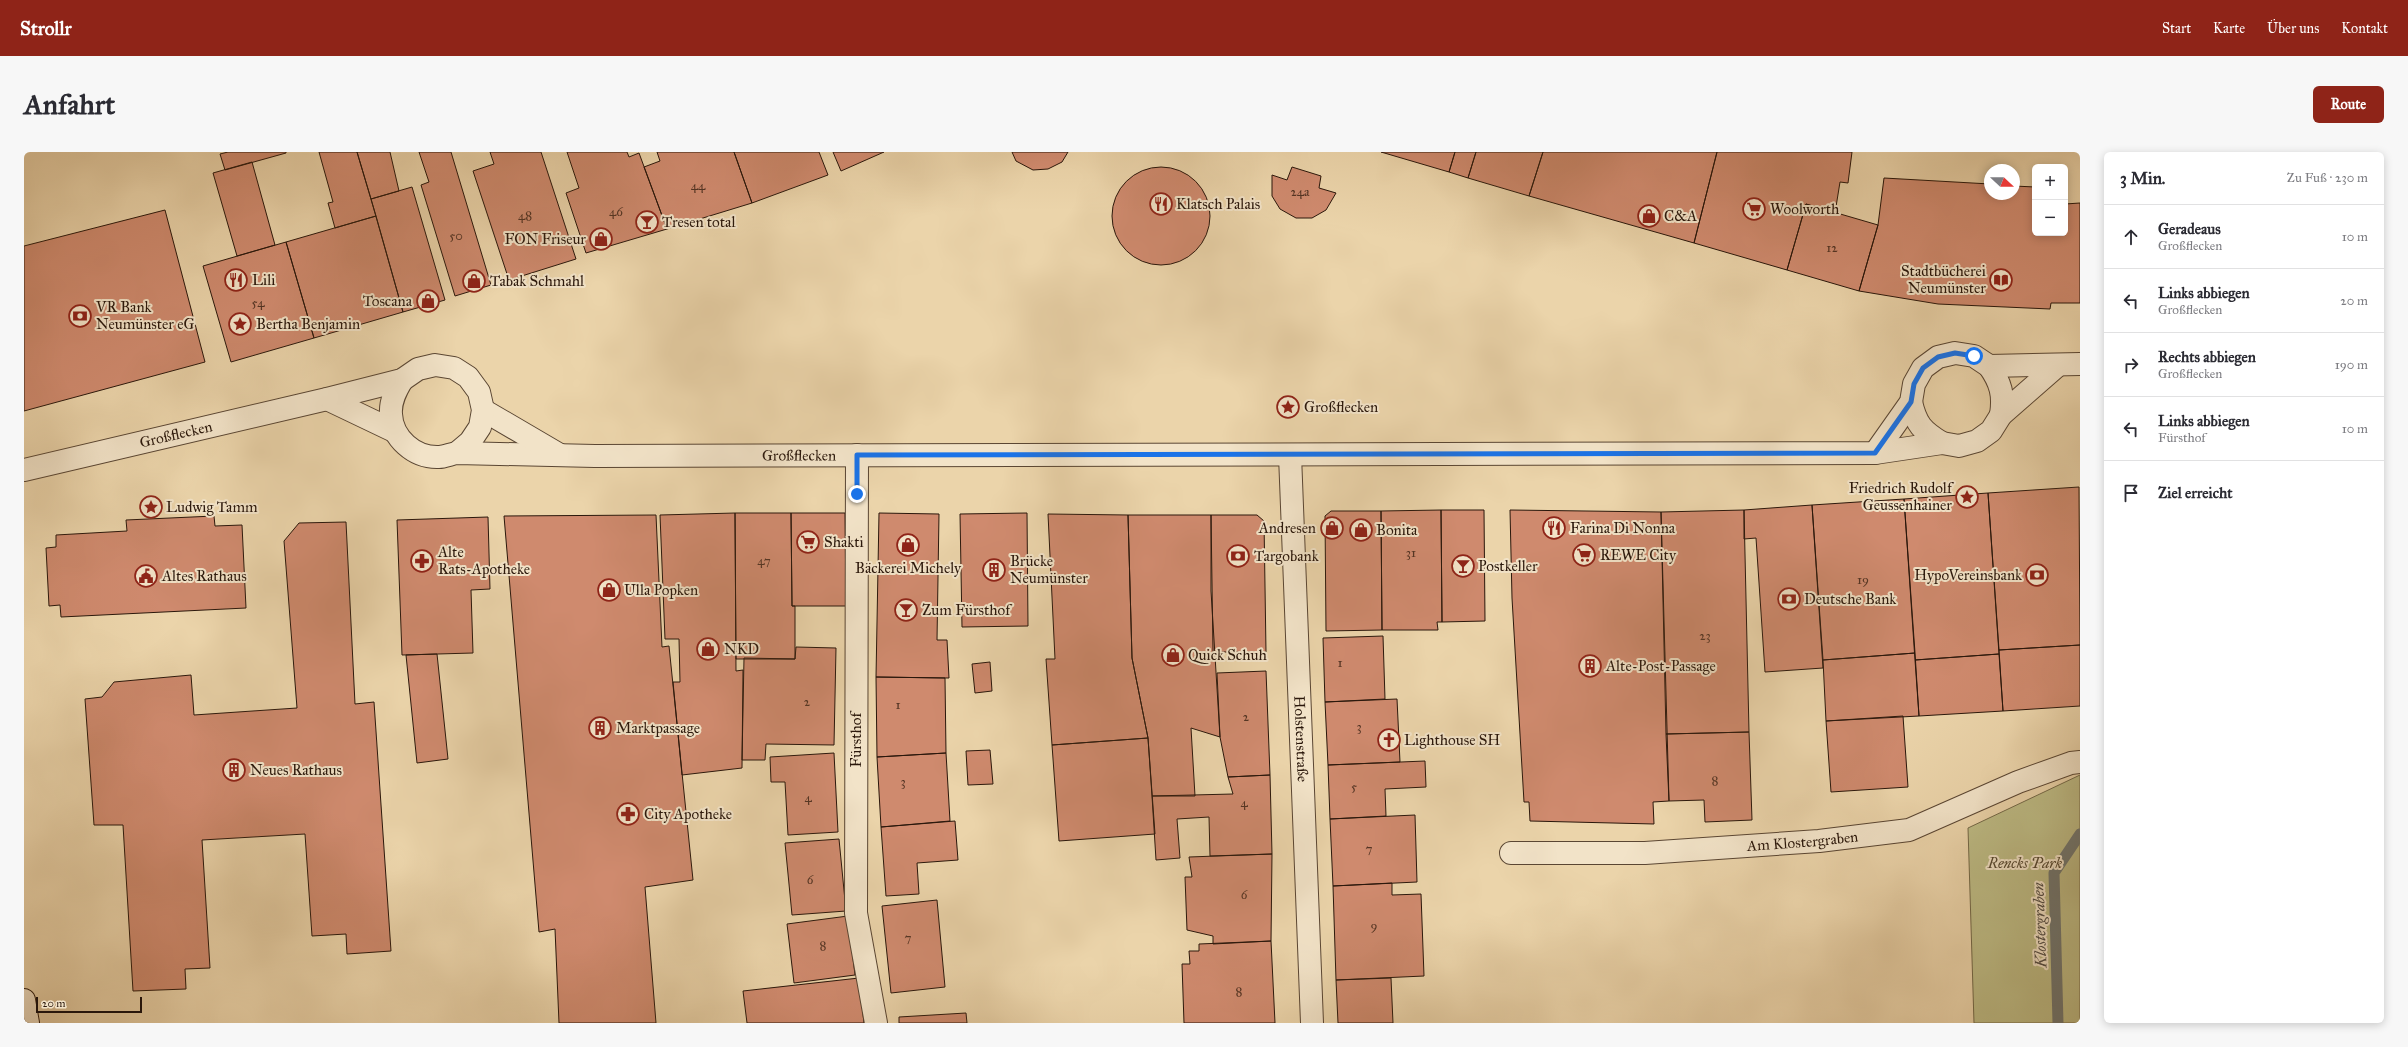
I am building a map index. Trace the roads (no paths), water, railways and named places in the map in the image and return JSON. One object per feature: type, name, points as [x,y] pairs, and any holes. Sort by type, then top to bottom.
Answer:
[{"type":"street","name":"Großflecken","points":[[1942,443],[1926,434],[1915,419],[1911,402],[1914,384],[1923,368],[1938,357],[1955,353],[1974,356],[1989,366],[1999,380],[2003,398],[2001,415]]},
{"type":"street","points":[[1989,366],[2057,366],[2080,364]]},
{"type":"street","name":"Großflecken","points":[[24,470],[402,380],[418,369],[435,365],[454,368],[468,377],[479,392],[483,410],[480,427],[470,442],[457,453]]},
{"type":"street","name":"Großflecken","points":[[327,399],[394,431],[406,445],[421,455],[438,457],[457,453],[563,456],[1875,453],[1942,443],[1959,446],[1977,441],[1991,431],[2001,415],[2057,366]]},
{"type":"street","name":"Großflecken","points":[[394,431],[390,414],[393,395],[402,380]]},
{"type":"street","name":"Großflecken","points":[[1875,453],[1911,402]]},
{"type":"street","points":[[483,410],[563,456]]},
{"type":"street","name":"Holstenstraße","points":[[1290,454],[1312,1023]]},
{"type":"street","name":"Fürsthof","points":[[857,455],[856,913],[876,1023]]},
{"type":"street","name":"Am Klostergraben","points":[[1511,853],[1645,853],[1819,841],[1909,830],[2018,782],[2071,763],[2080,762]]},
{"type":"street","points":[[24,1000],[28,1023]]},
{"type":"waterway","name":"Klostergraben","points":[[2058,1023],[2054,873],[2080,834]]},
{"type":"place","name":"Klatsch Palais","points":[[1161,204]]},
{"type":"place","name":"Woolworth","points":[[1754,209]]},
{"type":"place","name":"C&A","points":[[1649,216]]},
{"type":"place","name":"Tresen total","points":[[647,222]]},
{"type":"place","name":"FON Friseur","points":[[601,239]]},
{"type":"place","name":"Lili","points":[[236,280]]},
{"type":"place","name":"Stadtbücherei Neumünster","points":[[2001,280]]},
{"type":"place","name":"Tabak Schmahl","points":[[474,281]]},
{"type":"place","name":"Toscana","points":[[428,301]]},
{"type":"place","name":"VR Bank Neumünster eG","points":[[80,316]]},
{"type":"place","name":"Bertha Benjamin","points":[[240,324]]},
{"type":"place","name":"Großflecken","points":[[1288,407]]},
{"type":"place","name":"Friedrich Rudolf Geussenhainer","points":[[1967,497]]},
{"type":"place","name":"Ludwig Tamm","points":[[151,507]]},
{"type":"place","name":"Andresen","points":[[1332,528]]},
{"type":"place","name":"Farina Di Nonna","points":[[1554,528]]},
{"type":"place","name":"Bonita","points":[[1361,530]]},
{"type":"place","name":"Shakti","points":[[808,542]]},
{"type":"place","name":"Bäckerei Michely","points":[[908,545]]},
{"type":"place","name":"REWE City","points":[[1584,555]]},
{"type":"place","name":"Targobank","points":[[1238,556]]},
{"type":"place","name":"Alte Rats-Apotheke","points":[[422,561]]},
{"type":"place","name":"Postkeller","points":[[1463,566]]},
{"type":"place","name":"Brücke Neumünster","points":[[994,570]]},
{"type":"place","name":"HypoVereinsbank","points":[[2037,575]]},
{"type":"place","name":"Altes Rathaus","points":[[146,576]]},
{"type":"place","name":"Ulla Popken","points":[[609,590]]},
{"type":"place","name":"Deutsche Bank","points":[[1789,599]]},
{"type":"place","name":"Zum Fürsthof","points":[[906,610]]},
{"type":"place","name":"NKD","points":[[708,649]]},
{"type":"place","name":"Quick Schuh","points":[[1173,655]]},
{"type":"place","name":"Alte-Post-Passage","points":[[1590,666]]},
{"type":"place","name":"Marktpassage","points":[[600,728]]},
{"type":"place","name":"Lighthouse SH","points":[[1389,740]]},
{"type":"place","name":"Neues Rathaus","points":[[234,770]]},
{"type":"place","name":"City Apotheke","points":[[628,814]]},
{"type":"park label","name":"Rencks Park","points":[[2025,863]]}]
